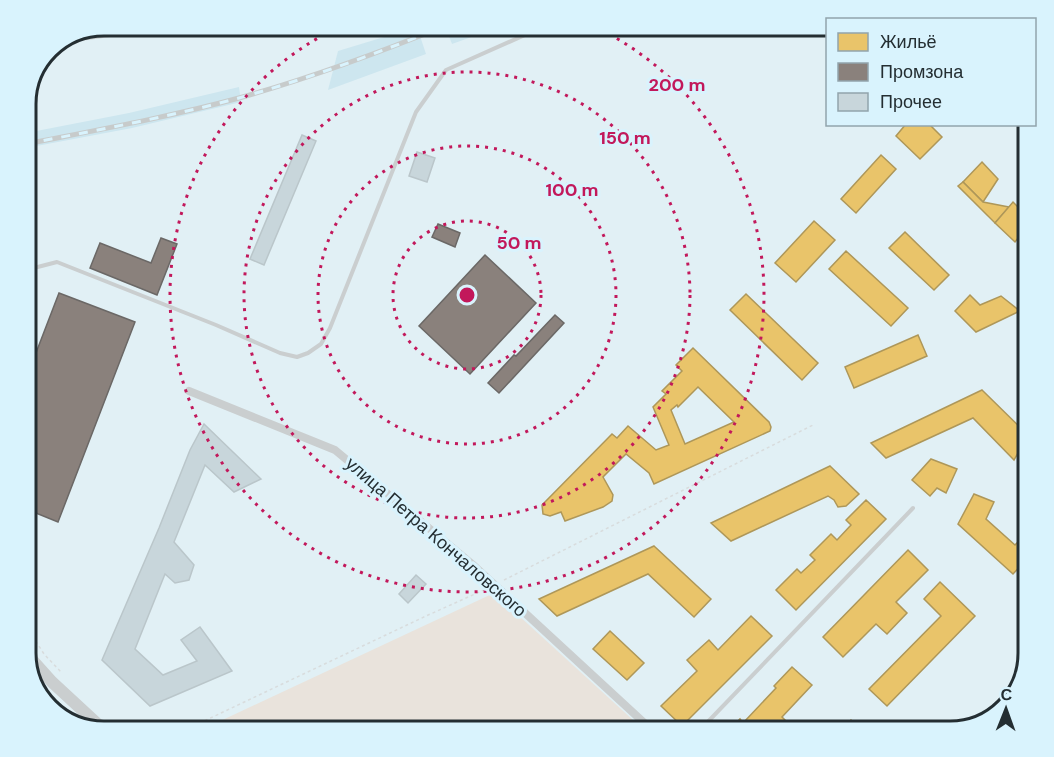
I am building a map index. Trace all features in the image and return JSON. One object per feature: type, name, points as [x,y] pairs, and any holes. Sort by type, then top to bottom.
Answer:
[{"type":"main road","points":[[37,666],[91,719]]},
{"type":"street","name":"улица Петра Кончаловского","points":[[189,391],[335,450],[472,564],[640,721]]},
{"type":"lane","points":[[36,267],[57,262],[216,325],[279,353],[297,357],[308,353],[321,344],[330,328],[416,112],[446,70],[522,36]]},
{"type":"lane","points":[[710,721],[913,508]]},
{"type":"path","points":[[36,642],[61,672]]},
{"type":"shaded area","points":[[387,36],[420,36],[426,54],[328,90],[338,51]]},
{"type":"shaded area","points":[[449,36],[474,36],[452,44]]},
{"type":"shaded area","points":[[239,87],[241,102],[132,128],[36,146],[36,131],[129,113]]},
{"type":"shaded area","points":[[494,593],[634,721],[220,721]]},
{"type":"building: Жильё","points":[[904,126],[931,126],[942,137],[920,159],[896,136]]},
{"type":"building: Жильё","points":[[881,155],[896,169],[856,213],[841,199]]},
{"type":"building: Жильё","points":[[982,162],[998,179],[983,202],[963,182]]},
{"type":"building: Жильё","points":[[963,182],[983,202],[1009,207],[995,223],[958,186]]},
{"type":"building: Жильё","points":[[1013,202],[1018,207],[1018,238],[1015,242],[995,223]]},
{"type":"building: Жильё","points":[[814,221],[835,240],[796,282],[775,263]]},
{"type":"building: Жильё","points":[[905,232],[949,275],[934,290],[889,248]]},
{"type":"building: Жильё","points":[[846,251],[908,308],[891,326],[829,269]]},
{"type":"building: Жильё","points":[[746,294],[818,363],[802,380],[730,310]]},
{"type":"building: Жильё","points":[[970,295],[980,305],[1001,296],[1018,309],[1018,312],[976,332],[955,311]]},
{"type":"building: Жильё","points":[[918,335],[927,356],[854,388],[845,367]]},
{"type":"building: Жильё","points":[[693,348],[769,422],[770,431],[654,484],[649,473],[626,454],[603,477],[613,495],[612,501],[603,507],[565,521],[561,512],[550,516],[543,514],[542,505],[612,434],[617,438],[628,426],[656,450],[669,445],[653,407],[666,394],[662,391],[682,371],[676,365]],"holes":[[[698,387],[734,422],[685,444],[671,410],[677,405],[678,407]]]},
{"type":"building: Жильё","points":[[982,390],[1018,425],[1018,453],[1014,460],[973,418],[886,458],[871,443]]},
{"type":"building: Жильё","points":[[931,459],[957,469],[946,493],[937,488],[930,496],[912,480]]},
{"type":"building: Жильё","points":[[830,466],[859,494],[846,506],[838,507],[828,496],[731,541],[711,523]]},
{"type":"building: Жильё","points":[[974,494],[994,502],[986,519],[1015,545],[1018,542],[1018,569],[1013,574],[958,524]]},
{"type":"building: Жильё","points":[[866,500],[886,519],[796,610],[776,590],[797,569],[801,573],[815,560],[810,555],[831,534],[837,540],[851,525],[846,520]]},
{"type":"building: Жильё","points":[[654,546],[711,599],[694,617],[648,574],[557,616],[539,599]]},
{"type":"building: Жильё","points":[[908,550],[928,570],[896,602],[907,613],[887,634],[876,624],[843,657],[823,637]]},
{"type":"building: Жильё","points":[[940,582],[975,616],[887,706],[869,689],[941,616],[924,599]]},
{"type":"building: Жильё","points":[[751,616],[772,636],[687,721],[677,721],[661,706],[697,671],[687,660],[709,640],[718,650]]},
{"type":"building: Жильё","points":[[610,631],[644,663],[627,680],[593,649]]},
{"type":"building: Жильё","points":[[792,667],[812,685],[782,717],[786,721],[745,721],[776,688],[774,686]]},
{"type":"building: Промзона","points":[[438,224],[460,233],[455,247],[432,237]]},
{"type":"building: Промзона","points":[[161,238],[177,244],[157,295],[90,268],[100,243],[151,263]]},
{"type":"building: Промзона","points":[[485,255],[536,303],[470,374],[419,326]]},
{"type":"building: Промзона","points":[[59,293],[135,322],[58,522],[36,513],[36,353]]},
{"type":"building: Промзона","points":[[555,315],[564,323],[499,393],[488,383]]},
{"type":"building: Прочее","points":[[302,135],[316,141],[264,265],[250,259]]},
{"type":"building: Прочее","points":[[417,152],[435,158],[427,182],[409,176]]},
{"type":"building: Прочее","points":[[204,424],[261,479],[234,492],[205,465],[174,542],[194,565],[189,580],[175,583],[165,574],[135,649],[163,675],[197,661],[181,640],[200,627],[232,671],[150,706],[102,660],[190,450]]},
{"type":"building: Прочее","points":[[416,575],[426,584],[408,603],[399,594]]},
{"type":"railway","points":[[36,142],[160,117],[239,98],[344,65],[420,36]]}]
